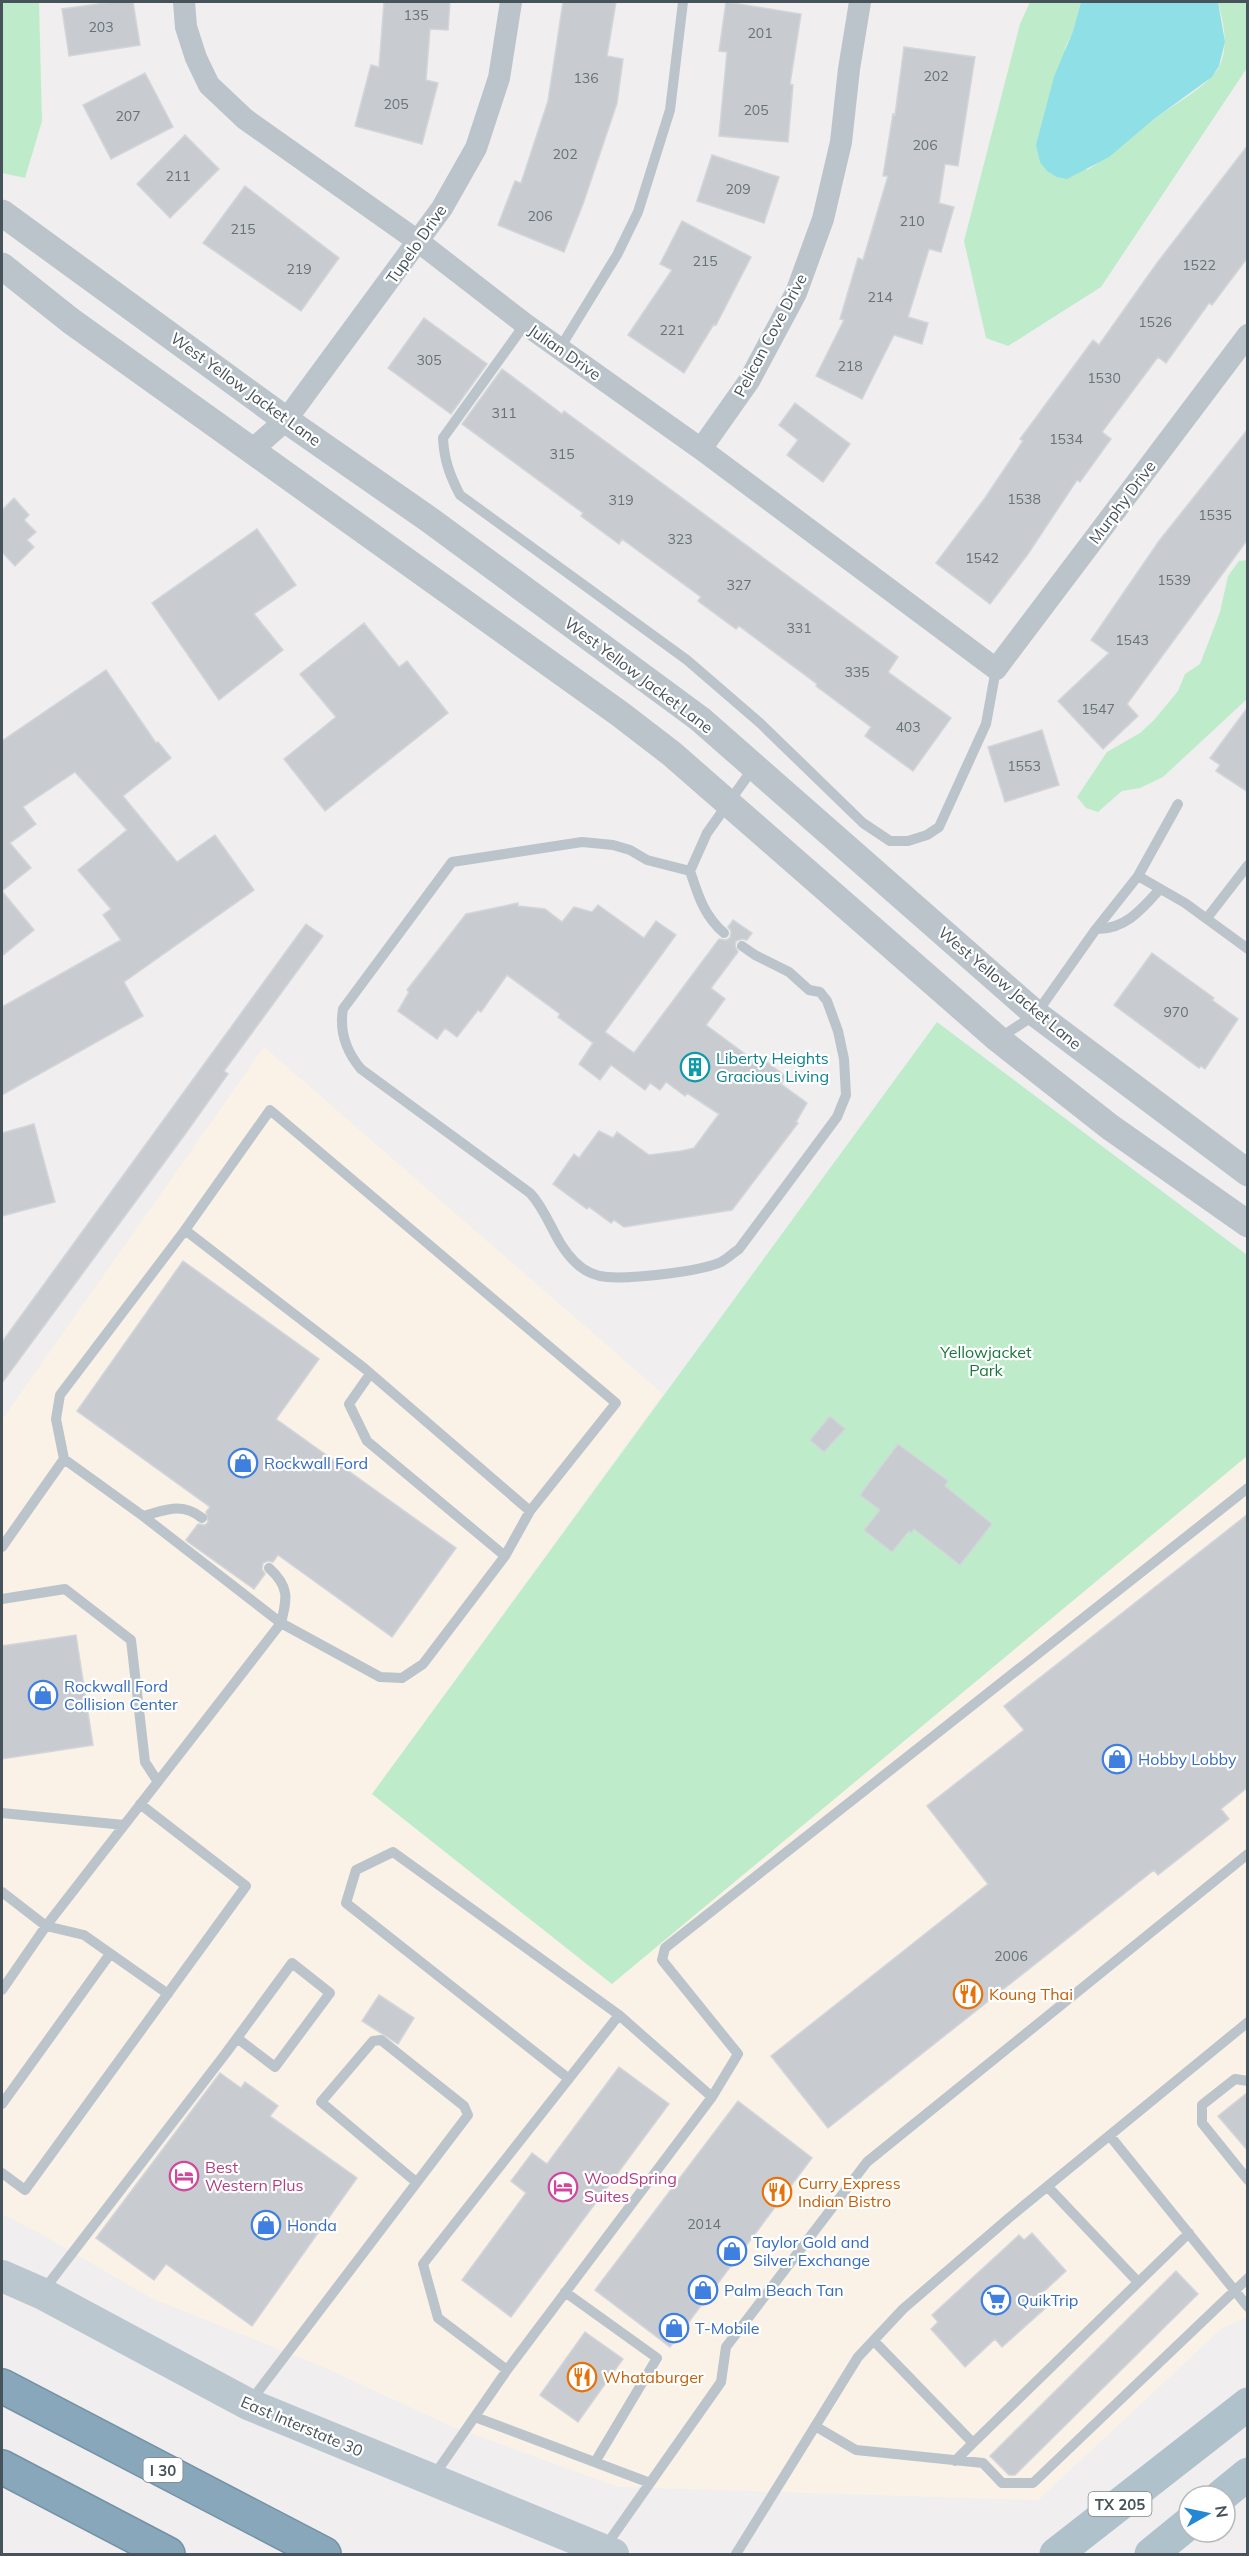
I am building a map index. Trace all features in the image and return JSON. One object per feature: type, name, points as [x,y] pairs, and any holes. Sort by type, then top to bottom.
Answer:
[{"type":"highway","name":"I 30","points":[[2,2386],[324,2554]]},
{"type":"highway","points":[[2,2467],[168,2554]]},
{"type":"main road","name":"East Interstate 30","points":[[2,2276],[41,2294],[248,2404],[608,2552]]},
{"type":"main road","name":"TX 205","points":[[1056,2554],[1248,2404]]},
{"type":"main road","points":[[1236,2484],[1248,2474]]},
{"type":"main road","points":[[1151,2554],[1177,2533]]},
{"type":"street","name":"Julian Drive","points":[[184,2],[186,27],[195,58],[209,85],[244,119],[419,242],[525,324],[701,449],[996,669]]},
{"type":"street","name":"Tupelo Drive","points":[[252,450],[286,420],[442,208],[476,148],[499,78],[511,2]]},
{"type":"street","name":"Pelican Cove Drive","points":[[701,449],[755,371],[796,293],[823,219],[841,142],[849,69],[860,2]]},
{"type":"street","name":"West Yellow Jacket Lane","points":[[2,213],[286,420],[427,518],[700,719],[1036,1014],[1248,1173]]},
{"type":"street","points":[[2,266],[71,321],[620,714],[672,754],[998,1039],[1110,1127],[1248,1224]]},
{"type":"street","name":"Murphy Drive","points":[[996,669],[1248,335]]},
{"type":"lane","points":[[560,348],[617,255],[639,212],[670,110],[684,2]]},
{"type":"lane","points":[[525,324],[443,438],[449,475],[460,495],[687,660],[760,723],[863,823],[890,841],[918,838],[927,835],[939,826],[986,724],[996,669]]},
{"type":"lane","points":[[724,933],[713,923],[700,902],[690,872],[708,833],[754,766]]},
{"type":"lane","points":[[998,1039],[1036,1014],[1096,929],[1138,876],[1178,804]]},
{"type":"lane","points":[[690,872],[647,860],[630,850],[613,845],[582,842],[452,862],[343,1009],[341,1021],[351,1056],[361,1069],[530,1193],[540,1204],[563,1249],[586,1272],[607,1277],[646,1275],[720,1262],[739,1249],[837,1118],[846,1095],[844,1059],[838,1031],[827,1001],[820,993],[809,990],[789,972],[742,946]]},
{"type":"lane","points":[[1207,918],[1248,865]]},
{"type":"lane","points":[[1138,876],[1207,918],[1248,949]]},
{"type":"lane","points":[[1096,929],[1114,928],[1121,925],[1139,912],[1160,889]]},
{"type":"lane","points":[[270,1110],[616,1403],[530,1510],[505,1556],[423,1664],[402,1678],[380,1677],[280,1623],[143,1516],[64,1459],[56,1419],[60,1395],[185,1230],[270,1110]]},
{"type":"lane","points":[[185,1230],[370,1374],[530,1510]]},
{"type":"lane","points":[[370,1374],[349,1404],[367,1441],[505,1556]]},
{"type":"lane","points":[[2,1546],[64,1459]]},
{"type":"lane","points":[[432,2480],[507,2370],[712,2097],[738,2054],[662,1960],[665,1948],[1248,1488]]},
{"type":"lane","points":[[143,1516],[179,1507],[195,1512],[202,1518]]},
{"type":"lane","points":[[2,1990],[46,1926],[280,1623],[286,1600],[283,1580],[269,1568]]},
{"type":"lane","points":[[2,1599],[64,1589],[131,1640],[145,1762],[158,1782]]},
{"type":"lane","points":[[2,2173],[25,2190],[246,1886],[140,1804]]},
{"type":"lane","points":[[2,1813],[124,1825]]},
{"type":"lane","points":[[569,2079],[345,1903],[356,1870],[393,1852],[620,2015],[712,2097]]},
{"type":"lane","points":[[608,2552],[650,2483],[721,2382],[726,2347],[867,2162],[1248,1854]]},
{"type":"lane","points":[[2,1892],[46,1926],[84,1935],[168,1994]]},
{"type":"lane","points":[[2,2104],[110,1954]]},
{"type":"lane","points":[[41,2294],[292,1964],[330,1993],[275,2067],[237,2038]]},
{"type":"lane","points":[[507,2370],[438,2318],[423,2264],[620,2015]]},
{"type":"lane","points":[[736,2554],[858,2357],[903,2309],[1002,2223],[1248,2022]]},
{"type":"lane","points":[[248,2404],[468,2115],[464,2106],[381,2040],[373,2041],[321,2102],[416,2182]]},
{"type":"lane","points":[[1248,2081],[1235,2079],[1202,2105],[1202,2124],[1248,2180]]},
{"type":"lane","points":[[1110,2136],[1248,2307]]},
{"type":"lane","points":[[1048,2187],[1138,2282]]},
{"type":"lane","points":[[955,2461],[1189,2233]]},
{"type":"lane","points":[[815,2426],[856,2450],[983,2463],[1002,2483],[1033,2483],[1248,2278]]},
{"type":"lane","points":[[565,2292],[657,2358],[595,2462]]},
{"type":"lane","points":[[874,2341],[973,2443]]},
{"type":"lane","points":[[475,2417],[650,2483]]},
{"type":"shaded area","points":[[264,1047],[663,1394],[372,1794],[611,1984],[1247,1456],[1247,2317],[1221,2329],[1038,2500],[619,2487],[453,2427],[323,2367],[151,2298],[2,2214],[2,1420]]},
{"type":"green space","points":[[2,2],[39,2],[42,121],[25,178],[2,173]]},
{"type":"green space","points":[[1030,2],[1081,2],[1073,31],[1065,48],[1087,170],[1199,88],[1215,73],[1223,57],[1225,41],[1218,2],[1247,2],[1247,68],[1101,287],[1008,346],[986,338],[964,241],[1020,24]]},
{"type":"green space","points":[[1247,560],[1247,699],[1163,777],[1140,788],[1122,791],[1098,812],[1086,808],[1077,797],[1107,752],[1140,733],[1154,720],[1178,691],[1185,674],[1200,664],[1220,612],[1228,576],[1239,561]]},
{"type":"green space","name":"Yellowjacket Park","points":[[937,1022],[1247,1255],[1247,1456],[612,1984],[372,1794]]},
{"type":"water","points":[[1081,2],[1218,2],[1225,42],[1219,66],[1212,77],[1154,119],[1109,157],[1067,179],[1057,177],[1047,171],[1040,162],[1036,145],[1054,77],[1073,31]]},
{"type":"building","points":[[112,2],[133,2],[140,45],[69,56],[62,9]]},
{"type":"building","points":[[384,2],[450,2],[448,30],[430,29],[426,80],[438,83],[422,144],[355,126],[371,65],[379,67]]},
{"type":"building","points":[[563,2],[616,2],[607,56],[623,59],[617,103],[583,204],[564,252],[498,225],[515,181],[521,183],[548,101]]},
{"type":"building","points":[[726,2],[801,14],[790,84],[793,85],[788,142],[719,136],[727,52],[719,51]]},
{"type":"building","points":[[904,47],[975,57],[958,166],[945,164],[939,203],[954,207],[941,252],[929,249],[908,317],[928,323],[922,344],[894,335],[862,399],[816,376],[844,320],[840,319],[858,258],[863,260],[888,176],[883,176],[893,114],[895,115]]},
{"type":"building","points":[[145,73],[173,127],[111,159],[83,105]]},
{"type":"building","points":[[185,135],[219,169],[170,218],[137,184]]},
{"type":"building","points":[[1248,145],[1248,257],[1212,305],[1209,303],[1166,363],[1158,357],[1102,432],[1111,439],[1080,482],[1077,480],[1028,554],[990,604],[936,563],[985,498],[1023,441],[1020,439],[1093,340],[1099,345],[1157,263]]},
{"type":"building","points":[[712,155],[779,177],[764,223],[697,201]]},
{"type":"building","points":[[245,186],[339,258],[301,311],[203,243]]},
{"type":"building","points":[[682,221],[751,257],[716,325],[714,324],[684,373],[628,335],[672,270],[660,264]]},
{"type":"building","points":[[424,318],[487,364],[451,414],[388,368]]},
{"type":"building","points":[[502,369],[562,414],[564,411],[898,657],[888,672],[951,718],[913,771],[865,736],[871,727],[816,686],[817,684],[739,626],[736,629],[698,601],[701,597],[622,539],[619,544],[581,516],[583,513],[462,424]]},
{"type":"building","points":[[795,403],[850,444],[823,482],[787,455],[798,440],[779,425]]},
{"type":"building","points":[[1248,429],[1248,539],[1127,704],[1138,716],[1103,749],[1058,701],[1109,653],[1091,640],[1159,541]]},
{"type":"building","points":[[14,498],[29,515],[24,520],[36,532],[27,540],[34,547],[15,566],[2,552],[2,510]]},
{"type":"building","points":[[257,529],[296,585],[254,614],[283,650],[219,700],[152,603]]},
{"type":"building","points":[[364,623],[399,667],[407,661],[448,713],[325,811],[284,759],[336,717],[300,674]]},
{"type":"building","points":[[106,670],[156,743],[158,742],[171,758],[123,796],[177,862],[215,835],[254,890],[124,982],[143,1016],[2,1095],[2,1007],[121,940],[103,915],[111,909],[78,870],[127,830],[75,772],[23,807],[36,824],[10,843],[31,868],[2,891],[2,741]]},
{"type":"building","points":[[1248,707],[1248,792],[1216,771],[1220,765],[1210,758]]},
{"type":"building","points":[[1042,730],[1059,785],[1005,802],[988,747]]},
{"type":"building","points":[[2,891],[34,930],[2,956]]},
{"type":"building","name":"Liberty Heights Gracious Living","points":[[518,903],[518,906],[545,909],[562,922],[574,907],[592,912],[598,905],[644,938],[656,921],[676,935],[605,1032],[634,1053],[719,939],[730,938],[731,931],[728,927],[733,920],[752,933],[747,940],[736,941],[735,946],[738,952],[711,988],[725,999],[706,1025],[752,1059],[756,1053],[786,1077],[781,1084],[807,1103],[796,1122],[798,1123],[732,1210],[624,1227],[614,1220],[611,1223],[589,1207],[587,1209],[553,1184],[574,1154],[579,1158],[599,1131],[613,1138],[617,1132],[649,1155],[681,1151],[694,1148],[719,1114],[687,1093],[685,1096],[666,1082],[660,1090],[650,1083],[645,1090],[611,1065],[600,1080],[579,1064],[593,1043],[558,1017],[560,1014],[507,975],[481,1012],[478,1010],[457,1037],[445,1028],[437,1039],[398,1011],[409,992],[407,990],[466,914]]},
{"type":"building","points":[[306,924],[323,936],[224,1071],[228,1074],[186,1133],[2,1383],[2,1342]]},
{"type":"building","points":[[1152,953],[1214,998],[1212,1000],[1238,1019],[1205,1069],[1201,1066],[1199,1068],[1114,1005]]},
{"type":"building","points":[[34,1124],[55,1202],[2,1216],[2,1133]]},
{"type":"building","name":"Rockwall Ford","points":[[183,1261],[319,1359],[276,1419],[456,1548],[392,1637],[278,1555],[273,1562],[263,1563],[262,1569],[265,1574],[254,1589],[188,1542],[186,1540],[198,1524],[205,1525],[208,1522],[206,1512],[210,1507],[77,1411]]},
{"type":"building","points":[[830,1416],[845,1429],[824,1452],[810,1440]]},
{"type":"building","points":[[898,1444],[948,1481],[945,1486],[992,1524],[960,1565],[914,1529],[911,1533],[909,1531],[892,1552],[864,1530],[880,1510],[860,1495]]},
{"type":"building","name":"Hobby Lobby","points":[[1248,1514],[1248,1787],[1221,1809],[1229,1819],[1158,1875],[1154,1870],[828,2128],[771,2056],[988,1884],[927,1806],[1024,1730],[1004,1706]]},
{"type":"building","name":"Rockwall Ford Collision Center","points":[[76,1635],[93,1745],[2,1759],[2,1646]]},
{"type":"building","points":[[379,1995],[414,2018],[398,2044],[362,2021]]},
{"type":"building","name":"WoodSpring Suites","points":[[619,2067],[669,2104],[511,2317],[462,2280],[526,2193],[511,2181],[532,2153],[547,2164]]},
{"type":"building","points":[[220,2073],[241,2088],[245,2082],[278,2106],[270,2116],[357,2178],[252,2326],[166,2264],[154,2280],[96,2238]]},
{"type":"building","points":[[1248,2092],[1248,2151],[1218,2116]]},
{"type":"building","points":[[738,2101],[812,2158],[670,2347],[595,2290]]},
{"type":"building","name":"QuikTrip","points":[[1032,2233],[1066,2271],[1040,2295],[1049,2305],[1002,2347],[995,2339],[965,2367],[931,2329],[938,2322],[932,2315],[1019,2235],[1024,2240]]},
{"type":"building","name":"QuikTrip","points":[[1176,2271],[1198,2294],[1015,2475],[1009,2475],[990,2456]]},
{"type":"building","name":"Whataburger","points":[[585,2332],[623,2359],[578,2422],[540,2395]]},
{"type":"place","name":"Liberty Heights Gracious Living","points":[[695,1067]]},
{"type":"place","name":"Rockwall Ford","points":[[243,1463]]},
{"type":"place","name":"Rockwall Ford Collision Center","points":[[43,1695]]},
{"type":"place","name":"Hobby Lobby","points":[[1117,1759]]},
{"type":"place","name":"Koung Thai","points":[[968,1994]]},
{"type":"place","name":"Best Western Plus","points":[[184,2176]]},
{"type":"place","name":"WoodSpring Suites","points":[[563,2187]]},
{"type":"place","name":"Curry Express Indian Bistro","points":[[777,2192]]},
{"type":"place","name":"Honda","points":[[266,2225]]},
{"type":"place","name":"Taylor Gold and Silver Exchange","points":[[732,2251]]},
{"type":"place","name":"Palm Beach Tan","points":[[703,2290]]},
{"type":"place","name":"QuikTrip","points":[[996,2300]]},
{"type":"place","name":"T-Mobile","points":[[674,2328]]},
{"type":"place","name":"Whataburger","points":[[582,2377]]}]
